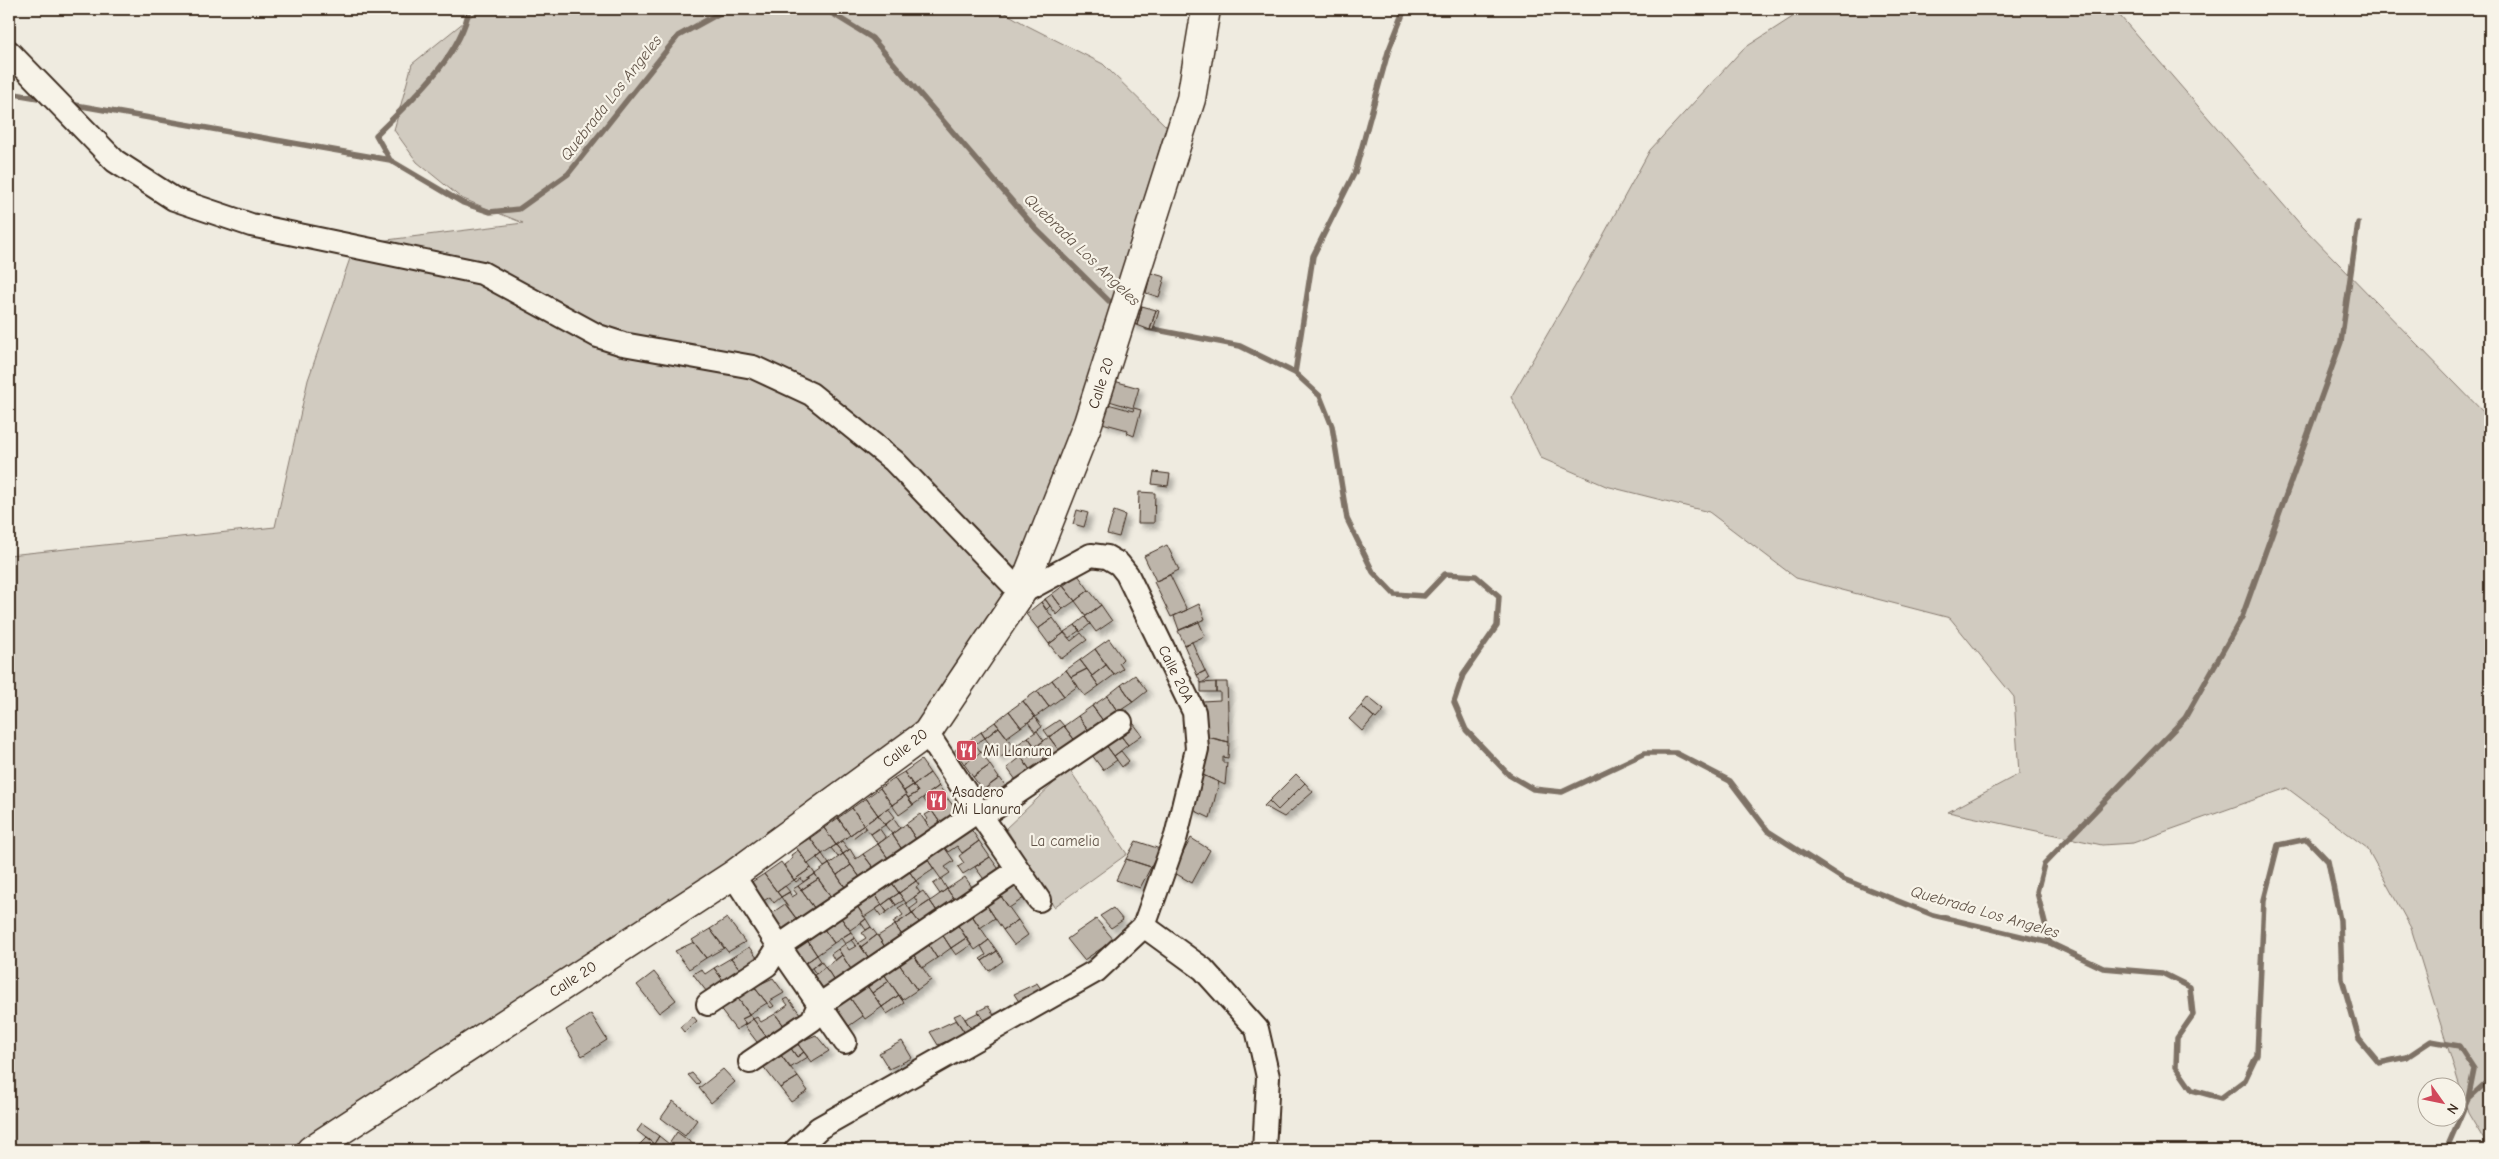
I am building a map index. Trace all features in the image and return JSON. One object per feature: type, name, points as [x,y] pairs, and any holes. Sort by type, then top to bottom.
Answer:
[{"type":"main road","name":"Calle 20","points":[[311,1150],[733,875],[927,733],[1021,593],[1088,424],[1191,99],[1206,9]]},
{"type":"street","points":[[9,52],[115,161],[174,199],[251,225],[482,273],[598,336],[623,344],[753,367],[811,394],[894,461],[1021,593]]},
{"type":"street","name":"Calle 20A","points":[[1021,593],[1090,555],[1108,556],[1119,564],[1127,574],[1194,712],[1197,749],[1192,771],[1176,836],[1144,926]]},
{"type":"street","points":[[708,1004],[767,965],[778,946],[978,811],[995,808],[1121,722]]},
{"type":"street","points":[[927,733],[1040,900]]},
{"type":"street","points":[[750,1062],[812,1020],[819,1005],[1018,870]]},
{"type":"street","points":[[733,875],[778,946],[845,1042]]},
{"type":"street","points":[[796,1150],[819,1128],[1096,971],[1144,926],[1203,969],[1257,1029],[1268,1077],[1264,1150]]},
{"type":"green space","points":[[480,9],[999,9],[1103,64],[1166,126],[1090,401],[1020,572],[898,756],[316,1150],[9,1150],[9,555],[275,527],[308,380],[355,244],[523,223],[461,198],[417,162],[394,130],[412,64]]},
{"type":"green space","points":[[1805,9],[2114,9],[2301,225],[2490,419],[2490,1150],[2468,1113],[2466,1107],[2466,1076],[2457,1076],[2411,928],[2367,848],[2287,788],[2133,843],[2102,845],[1948,812],[2019,774],[2014,697],[1950,618],[1796,578],[1709,512],[1606,486],[1541,458],[1511,397],[1581,276],[1650,150],[1743,49]]},
{"type":"green space","name":"La camelia","points":[[1069,769],[1127,854],[1054,907],[1006,828]]},
{"type":"building","points":[[1151,273],[1165,277],[1159,297],[1146,293]]},
{"type":"building","points":[[1137,304],[1142,306],[1137,325],[1131,324]]},
{"type":"building","points":[[1142,306],[1156,310],[1150,330],[1137,325]]},
{"type":"building","points":[[1156,310],[1159,311],[1153,330],[1150,330]]},
{"type":"building","points":[[1114,381],[1139,388],[1133,408],[1109,401]]},
{"type":"building","points":[[1108,404],[1133,411],[1134,408],[1141,410],[1134,436],[1127,433],[1128,430],[1102,423]]},
{"type":"building","points":[[1154,472],[1170,474],[1168,486],[1152,484]]},
{"type":"building","points":[[1139,492],[1155,493],[1154,523],[1138,523]]},
{"type":"building","points":[[1077,510],[1088,513],[1084,527],[1073,524]]},
{"type":"building","points":[[1114,511],[1125,515],[1119,537],[1107,534]]},
{"type":"building","points":[[1167,545],[1179,570],[1156,581],[1144,556]]},
{"type":"building","points":[[1078,575],[1089,590],[1075,601],[1063,586]]},
{"type":"building","points":[[1170,575],[1187,610],[1171,617],[1154,582]]},
{"type":"building","points":[[1063,586],[1075,601],[1063,609],[1052,594]]},
{"type":"building","points":[[1089,590],[1101,605],[1086,616],[1075,601]]},
{"type":"building","points":[[1052,594],[1063,609],[1057,615],[1045,599]]},
{"type":"building","points":[[1045,599],[1050,606],[1046,610],[1041,602]]},
{"type":"building","points":[[1041,602],[1053,618],[1038,629],[1026,614]]},
{"type":"building","points":[[1199,604],[1205,619],[1179,630],[1174,616]]},
{"type":"building","points":[[1101,605],[1112,621],[1096,632],[1085,617]]},
{"type":"building","points":[[1085,617],[1090,624],[1080,632],[1075,625]]},
{"type":"building","points":[[1053,618],[1064,633],[1049,644],[1038,629]]},
{"type":"building","points":[[1199,622],[1205,636],[1185,645],[1178,631]]},
{"type":"building","points":[[1075,625],[1080,630],[1069,638],[1064,632]]},
{"type":"building","points":[[1064,633],[1071,641],[1081,633],[1087,640],[1061,659],[1049,644]]},
{"type":"building","points":[[1109,639],[1123,659],[1119,663],[1123,669],[1114,675],[1095,649]]},
{"type":"building","points":[[1192,642],[1205,671],[1197,675],[1184,645]]},
{"type":"building","points":[[1095,649],[1106,665],[1092,676],[1080,660]]},
{"type":"building","points":[[1080,660],[1087,669],[1071,677],[1066,670]]},
{"type":"building","points":[[1106,665],[1114,675],[1099,686],[1092,676]]},
{"type":"building","points":[[1087,669],[1099,686],[1085,696],[1071,677]]},
{"type":"building","points":[[1066,670],[1078,686],[1064,696],[1052,680]]},
{"type":"building","points":[[1205,671],[1209,679],[1201,683],[1197,675]]},
{"type":"building","points":[[1135,675],[1147,691],[1133,702],[1121,685]]},
{"type":"building","points":[[1052,680],[1064,696],[1049,707],[1037,691]]},
{"type":"building","points":[[1216,682],[1227,682],[1229,742],[1203,736],[1202,701],[1220,700],[1220,692],[1216,692]]},
{"type":"building","points":[[1216,682],[1216,692],[1201,692],[1201,683]]},
{"type":"building","points":[[1121,685],[1133,702],[1118,712],[1107,696]]},
{"type":"building","points":[[1037,691],[1049,707],[1035,717],[1023,701]]},
{"type":"building","points":[[1107,696],[1118,712],[1104,722],[1092,706]]},
{"type":"building","points":[[1368,697],[1384,710],[1376,719],[1361,706]]},
{"type":"building","points":[[1023,701],[1035,717],[1021,727],[1009,711]]},
{"type":"building","points":[[1092,706],[1104,722],[1090,732],[1078,716]]},
{"type":"building","points":[[1361,706],[1374,717],[1362,731],[1349,719]]},
{"type":"building","points":[[1009,711],[1021,727],[1007,737],[995,722]]},
{"type":"building","points":[[1078,716],[1090,732],[1076,742],[1064,726]]},
{"type":"building","points":[[1035,717],[1042,727],[1035,732],[1028,722]]},
{"type":"building","points":[[1059,720],[1064,726],[1049,737],[1044,730]]},
{"type":"building","points":[[1131,720],[1142,735],[1128,745],[1117,731]]},
{"type":"building","points":[[995,722],[999,727],[985,738],[981,732]]},
{"type":"building","points":[[1064,726],[1076,742],[1061,753],[1049,737]]},
{"type":"building","points":[[999,727],[1014,747],[1000,758],[985,738]]},
{"type":"building","points":[[1037,731],[1044,741],[1035,747],[1028,737]]},
{"type":"building","points":[[1117,731],[1128,745],[1114,756],[1103,741]]},
{"type":"building","points":[[981,732],[985,738],[975,744],[971,739]]},
{"type":"building","points":[[1203,736],[1229,742],[1228,758],[1223,757],[1223,763],[1227,763],[1225,785],[1194,771]]},
{"type":"building","points":[[1028,737],[1034,745],[1020,756],[1014,747]]},
{"type":"building","points":[[1049,737],[1061,753],[1047,763],[1035,747]]},
{"type":"building","points":[[971,739],[981,752],[964,764],[955,750]]},
{"type":"building","points":[[1103,741],[1117,760],[1103,770],[1089,751]]},
{"type":"building","points":[[1035,747],[1047,763],[1033,774],[1021,757]]},
{"type":"building","points":[[1121,751],[1129,761],[1122,767],[1114,756]]},
{"type":"building","points":[[981,752],[990,765],[973,777],[964,764]]},
{"type":"building","points":[[1021,757],[1033,774],[1019,784],[1007,768]]},
{"type":"building","points":[[921,760],[930,773],[913,785],[904,772]]},
{"type":"building","points":[[990,765],[999,778],[983,790],[973,777]]},
{"type":"building","points":[[904,772],[913,785],[904,791],[894,778]]},
{"type":"building","points":[[930,773],[939,786],[913,805],[908,798],[918,792],[913,785]]},
{"type":"building","points":[[1198,773],[1219,782],[1210,818],[1189,808]]},
{"type":"building","points":[[1296,774],[1305,783],[1278,810],[1269,801]]},
{"type":"building","points":[[894,778],[906,795],[892,805],[880,788]]},
{"type":"building","points":[[1000,778],[1009,791],[992,803],[983,790]]},
{"type":"building","points":[[1305,783],[1313,792],[1284,817],[1264,806],[1269,801],[1278,810]]},
{"type":"building","points":[[913,785],[918,792],[908,798],[904,791]]},
{"type":"building","points":[[939,786],[948,799],[932,811],[923,798]]},
{"type":"building","points":[[880,788],[892,805],[878,815],[866,798]]},
{"type":"building","points":[[906,795],[913,805],[899,815],[892,805]]},
{"type":"building","points":[[866,798],[878,815],[864,825],[852,808]]},
{"type":"building","points":[[948,799],[958,812],[941,824],[932,811]]},
{"type":"building","points":[[852,808],[864,825],[850,835],[838,818]]},
{"type":"building","points":[[888,808],[895,817],[885,825],[878,815]]},
{"type":"building","points":[[932,811],[941,824],[932,831],[925,821],[928,819],[925,815]]},
{"type":"building","points":[[920,814],[932,831],[917,841],[906,824]]},
{"type":"building","points":[[878,815],[885,825],[871,834],[864,825]]},
{"type":"building","points":[[838,818],[850,835],[836,845],[824,828]]},
{"type":"building","points":[[893,818],[900,828],[892,834],[885,825]]},
{"type":"building","points":[[906,824],[917,841],[903,851],[892,834]]},
{"type":"building","points":[[864,825],[866,828],[853,838],[850,835]]},
{"type":"building","points":[[968,825],[979,841],[962,853],[957,846],[948,852],[942,844]]},
{"type":"building","points":[[824,828],[836,845],[822,854],[810,838]]},
{"type":"building","points":[[879,828],[886,838],[878,844],[871,834]]},
{"type":"building","points":[[892,834],[903,851],[890,861],[878,844]]},
{"type":"building","points":[[810,838],[822,854],[808,864],[796,847]]},
{"type":"building","points":[[1191,838],[1210,850],[1192,883],[1173,872]]},
{"type":"building","points":[[842,841],[849,850],[843,854],[836,845]]},
{"type":"building","points":[[979,841],[990,857],[963,874],[958,867],[964,863],[959,856]]},
{"type":"building","points":[[1136,841],[1160,849],[1151,867],[1126,859]]},
{"type":"building","points":[[878,844],[890,861],[875,870],[863,854]]},
{"type":"building","points":[[942,844],[954,861],[945,867],[950,873],[941,879],[925,856]]},
{"type":"building","points":[[836,845],[843,854],[838,857],[831,848]]},
{"type":"building","points":[[850,849],[856,859],[863,854],[875,870],[862,880],[843,854]]},
{"type":"building","points":[[798,850],[811,868],[794,880],[784,865],[793,858],[791,855]]},
{"type":"building","points":[[822,854],[829,864],[824,867],[817,858]]},
{"type":"building","points":[[843,854],[851,865],[837,875],[829,864]]},
{"type":"building","points":[[925,856],[934,869],[916,881],[907,868]]},
{"type":"building","points":[[990,857],[1001,872],[986,882],[975,867]]},
{"type":"building","points":[[1126,859],[1151,867],[1140,888],[1116,880]]},
{"type":"building","points":[[781,862],[794,880],[777,892],[764,874]]},
{"type":"building","points":[[829,864],[847,890],[833,900],[815,874]]},
{"type":"building","points":[[851,865],[862,880],[847,890],[837,875]]},
{"type":"building","points":[[811,868],[815,874],[803,882],[801,878],[796,882],[794,880]]},
{"type":"building","points":[[907,868],[916,881],[899,893],[890,880]]},
{"type":"building","points":[[764,874],[781,897],[774,903],[770,897],[760,903],[747,885]]},
{"type":"building","points":[[815,874],[818,879],[801,890],[798,886]]},
{"type":"building","points":[[965,877],[974,890],[956,902],[947,889]]},
{"type":"building","points":[[818,879],[832,898],[815,909],[801,890]]},
{"type":"building","points":[[941,879],[947,889],[940,894],[933,884]]},
{"type":"building","points":[[890,880],[899,893],[882,905],[873,891]]},
{"type":"building","points":[[916,881],[919,885],[916,887],[920,893],[906,903],[899,893]]},
{"type":"building","points":[[1012,882],[1024,898],[1009,908],[998,892]]},
{"type":"building","points":[[785,886],[790,892],[781,897],[777,892]]},
{"type":"building","points":[[798,886],[815,909],[798,921],[781,897],[789,892],[792,897],[797,894],[793,889]]},
{"type":"building","points":[[947,889],[956,902],[939,914],[930,901]]},
{"type":"building","points":[[873,891],[882,905],[864,917],[855,903]]},
{"type":"building","points":[[923,891],[930,901],[912,913],[910,909],[918,903],[914,897]]},
{"type":"building","points":[[998,892],[1018,920],[1003,930],[984,901]]},
{"type":"building","points":[[899,893],[904,900],[896,905],[891,898]]},
{"type":"building","points":[[891,898],[896,905],[887,912],[882,905]]},
{"type":"building","points":[[930,901],[939,914],[922,926],[912,913]]},
{"type":"building","points":[[984,901],[995,918],[980,928],[969,911]]},
{"type":"building","points":[[855,903],[866,919],[850,930],[839,915]]},
{"type":"building","points":[[906,903],[912,913],[895,925],[893,922],[903,915],[898,908]]},
{"type":"building","points":[[785,904],[798,921],[781,933],[769,915]]},
{"type":"building","points":[[882,905],[887,912],[881,916],[876,909]]},
{"type":"building","points":[[1113,908],[1123,920],[1111,928],[1100,916]]},
{"type":"building","points":[[969,911],[989,940],[975,950],[955,921]]},
{"type":"building","points":[[912,913],[922,926],[904,938],[895,925]]},
{"type":"building","points":[[839,915],[851,932],[834,943],[821,925]]},
{"type":"building","points":[[727,918],[745,942],[728,952],[710,929]]},
{"type":"building","points":[[866,919],[871,927],[866,930],[861,923]]},
{"type":"building","points":[[1096,919],[1114,940],[1084,960],[1067,939]]},
{"type":"building","points":[[1018,920],[1028,935],[1014,945],[1003,930]]},
{"type":"building","points":[[955,921],[966,938],[951,948],[940,931]]},
{"type":"building","points":[[821,925],[834,943],[817,955],[805,937]]},
{"type":"building","points":[[895,925],[904,938],[887,950],[878,936]]},
{"type":"building","points":[[871,927],[877,935],[861,947],[858,943],[866,938],[862,933]]},
{"type":"building","points":[[710,929],[724,948],[706,958],[692,940]]},
{"type":"building","points":[[940,931],[951,948],[937,958],[926,941]]},
{"type":"building","points":[[851,932],[855,938],[845,944],[841,938]]},
{"type":"building","points":[[877,935],[887,950],[871,961],[861,947]]},
{"type":"building","points":[[805,937],[817,955],[800,967],[788,949]]},
{"type":"building","points":[[855,938],[871,961],[854,974],[838,949],[845,944],[849,950],[856,946],[851,940]]},
{"type":"building","points":[[966,938],[971,945],[956,955],[951,948]]},
{"type":"building","points":[[989,940],[997,951],[982,961],[980,959],[986,955],[981,946]]},
{"type":"building","points":[[926,941],[937,958],[922,968],[911,951]]},
{"type":"building","points":[[694,942],[706,958],[689,969],[675,951]]},
{"type":"building","points":[[749,947],[760,962],[745,975],[731,958]]},
{"type":"building","points":[[838,949],[842,955],[835,961],[831,954]]},
{"type":"building","points":[[911,951],[931,980],[917,990],[897,961]]},
{"type":"building","points":[[997,951],[1003,961],[989,971],[982,961]]},
{"type":"building","points":[[817,955],[821,961],[805,973],[800,967]]},
{"type":"building","points":[[842,955],[854,974],[838,985],[825,967]]},
{"type":"building","points":[[731,958],[745,975],[725,983],[714,968]]},
{"type":"building","points":[[821,961],[825,967],[816,974],[812,968]]},
{"type":"building","points":[[897,961],[917,990],[902,1000],[882,971]]},
{"type":"building","points":[[825,967],[838,985],[821,997],[809,979]]},
{"type":"building","points":[[714,968],[725,983],[710,996],[693,974],[701,969],[705,974]]},
{"type":"building","points":[[882,971],[889,981],[872,993],[865,983]]},
{"type":"building","points":[[654,972],[676,1000],[659,1013],[637,985]]},
{"type":"building","points":[[773,978],[784,993],[770,1001],[774,1006],[771,1008],[754,987]]},
{"type":"building","points":[[889,981],[899,995],[882,1007],[872,993]]},
{"type":"building","points":[[865,983],[882,1007],[865,1019],[848,995]]},
{"type":"building","points":[[1037,983],[1041,989],[1044,987],[1049,993],[1022,1006],[1014,994]]},
{"type":"building","points":[[754,987],[767,1003],[749,1014],[737,997]]},
{"type":"building","points":[[848,995],[863,1016],[846,1028],[832,1006]]},
{"type":"building","points":[[899,995],[904,1003],[887,1014],[882,1007]]},
{"type":"building","points":[[737,997],[750,1015],[742,1019],[746,1024],[736,1030],[719,1008]]},
{"type":"building","points":[[788,998],[804,1019],[789,1032],[775,1014],[788,1005],[784,1000]]},
{"type":"building","points":[[988,1006],[996,1018],[986,1023],[978,1011]]},
{"type":"building","points":[[979,1012],[986,1023],[972,1030],[965,1019]]},
{"type":"building","points":[[961,1013],[972,1030],[965,1033],[954,1016]]},
{"type":"building","points":[[591,1014],[607,1040],[582,1056],[566,1030]]},
{"type":"building","points":[[775,1014],[789,1032],[769,1040],[753,1019],[757,1017],[761,1022]]},
{"type":"building","points":[[750,1015],[753,1019],[746,1024],[742,1019]]},
{"type":"building","points":[[693,1016],[697,1021],[684,1032],[680,1027]]},
{"type":"building","points":[[753,1019],[769,1040],[760,1046],[744,1025]]},
{"type":"building","points":[[956,1020],[965,1033],[938,1045],[930,1032]]},
{"type":"building","points":[[816,1035],[829,1051],[811,1062],[797,1043]]},
{"type":"building","points":[[902,1041],[912,1058],[889,1069],[879,1053]]},
{"type":"building","points":[[797,1043],[804,1052],[797,1057],[790,1047]]},
{"type":"building","points":[[790,1047],[797,1057],[804,1052],[808,1057],[790,1068],[780,1054]]},
{"type":"building","points":[[780,1054],[798,1077],[780,1088],[762,1065]]},
{"type":"building","points":[[723,1069],[735,1082],[711,1103],[699,1088]]},
{"type":"building","points":[[692,1073],[700,1082],[697,1085],[688,1075]]},
{"type":"building","points":[[798,1077],[808,1091],[791,1102],[780,1088]]},
{"type":"building","points":[[673,1101],[697,1120],[685,1136],[661,1118]]},
{"type":"building","points":[[642,1124],[659,1136],[654,1144],[637,1131]]},
{"type":"building","points":[[677,1132],[701,1150],[680,1150],[673,1146],[670,1150],[663,1150],[654,1144],[659,1136],[669,1144]]},
{"type":"building","points":[[646,1138],[654,1144],[647,1150],[634,1150]]},
{"type":"building","points":[[654,1144],[663,1150],[647,1150]]},
{"type":"waterway","name":"Quebrada Los Angeles","points":[[469,9],[464,27],[445,61],[432,78],[376,135],[390,160],[463,203],[490,212],[519,209],[568,174],[678,36],[727,9]]},
{"type":"waterway","name":"Quebrada Los Angeles","points":[[825,9],[872,38],[1036,229],[1116,308]]},
{"type":"waterway","points":[[1295,373],[1313,256],[1355,172],[1388,52],[1405,9]]},
{"type":"waterway","points":[[9,93],[44,99]]},
{"type":"waterway","points":[[70,104],[390,160]]},
{"type":"waterway","points":[[2050,943],[2037,892],[2044,864],[2185,718],[2242,617],[2341,342],[2358,223]]},
{"type":"waterway","name":"Quebrada Los Angeles","points":[[1147,328],[1240,346],[1295,373],[1320,396],[1332,426],[1347,519],[1373,572],[1394,594],[1424,596],[1445,574],[1476,576],[1499,596],[1497,626],[1463,675],[1454,702],[1466,730],[1509,775],[1533,789],[1562,792],[1645,753],[1676,753],[1730,781],[1768,831],[1843,879],[1933,915],[2050,943],[2103,968],[2162,973],[2190,987],[2193,1015],[2177,1038],[2176,1067],[2192,1090],[2221,1098],[2245,1080],[2257,1055],[2264,900],[2278,845],[2307,839],[2328,861],[2340,920],[2342,979],[2359,1039],[2379,1063],[2407,1057],[2431,1041],[2459,1046],[2474,1069],[2468,1099],[2446,1150]]},
{"type":"waterway","points":[[2468,1099],[2490,1079]]},
{"type":"place","name":"Mi Llanura","points":[[967,751]]},
{"type":"place","name":"Asadero Mi Llanura","points":[[936,801]]}]
